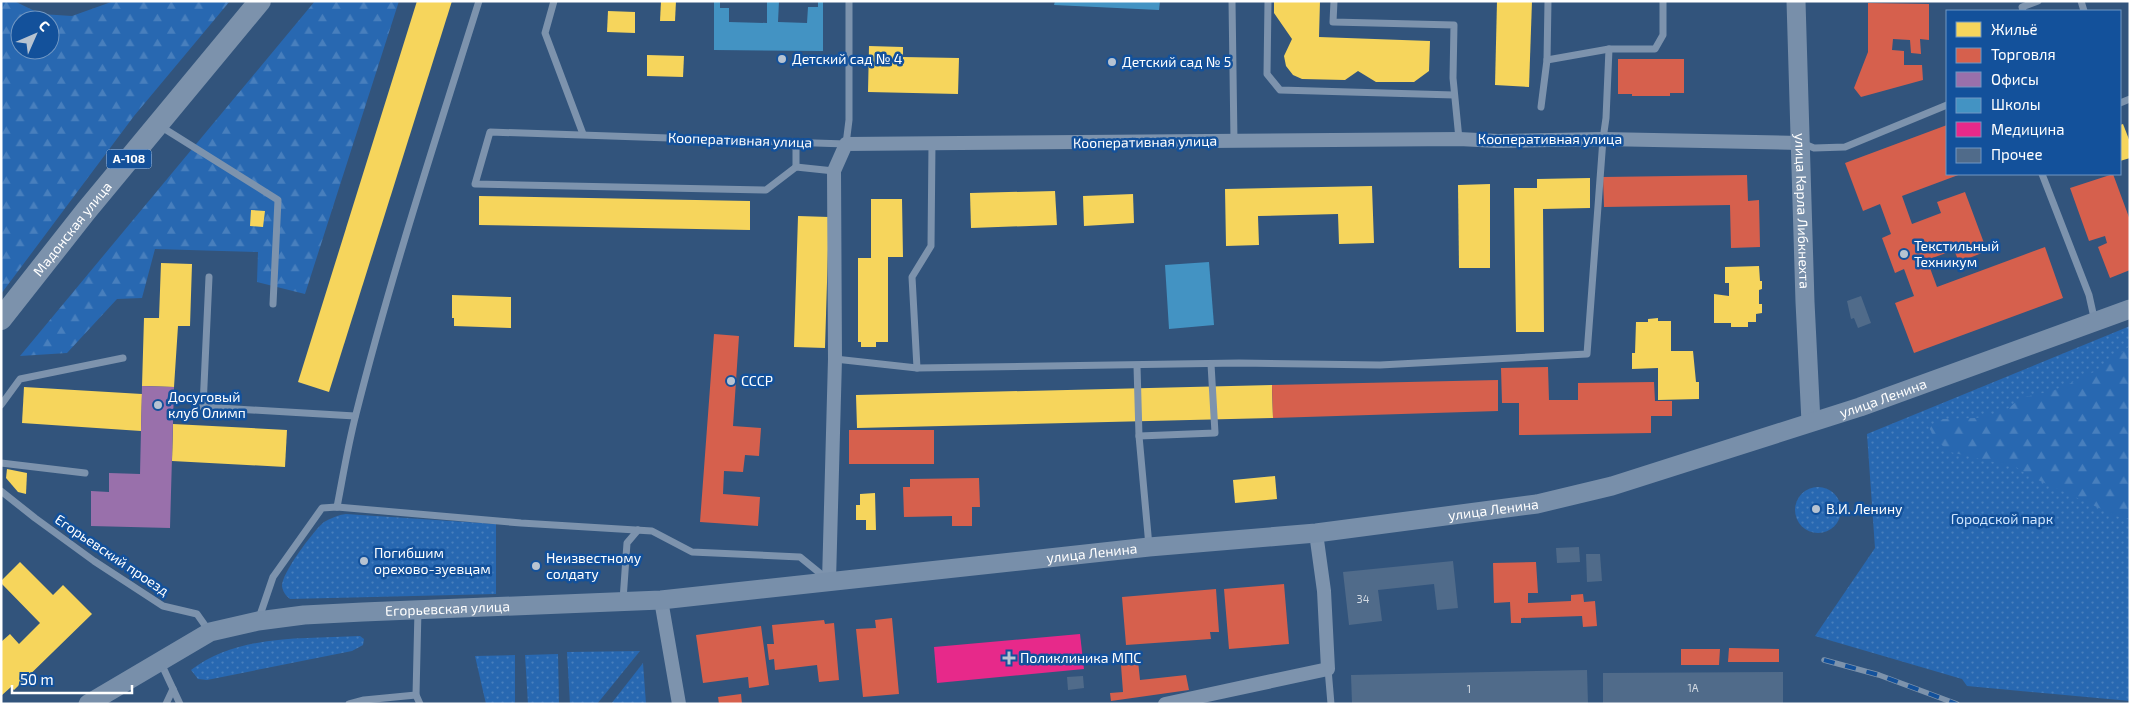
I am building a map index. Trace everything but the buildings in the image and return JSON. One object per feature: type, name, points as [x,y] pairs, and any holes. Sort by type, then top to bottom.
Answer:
[{"type":"highway","name":"Мадонская улица","points":[[1,318],[86,211],[260,1]]},
{"type":"main road","name":"улица Карла Либкнехта","points":[[1796,1],[1805,302],[1811,422]]},
{"type":"main road","name":"улица Ленина","points":[[829,581],[1149,547],[1316,533],[1537,504],[1612,486],[1860,407],[2130,309]]},
{"type":"main road","name":"Егорьевская улица","points":[[88,704],[210,632],[258,621],[304,615],[661,600],[829,581]]},
{"type":"street","name":"Кооперативная улица","points":[[846,144],[1459,139],[1498,141],[1603,139],[1800,143]]},
{"type":"street","points":[[829,581],[835,359],[834,171],[846,144]]},
{"type":"street","points":[[1165,704],[1328,669],[1324,591],[1316,533]]},
{"type":"street","points":[[661,600],[679,704]]},
{"type":"lane","points":[[337,507],[355,416],[411,215],[479,1]]},
{"type":"lane","points":[[554,1],[545,33],[583,134]]},
{"type":"lane","points":[[846,144],[849,120],[850,1]]},
{"type":"lane","points":[[1232,1],[1234,141]]},
{"type":"lane","points":[[1268,1],[1267,74],[1280,90],[1454,95]]},
{"type":"lane","points":[[1334,1],[1333,22],[1454,25],[1454,95],[1459,139]]},
{"type":"lane","points":[[1542,106],[1547,60],[1548,1]]},
{"type":"lane","points":[[1547,60],[1609,49],[1655,49],[1663,35],[1663,1]]},
{"type":"lane","points":[[2023,10],[2022,7],[2038,1]]},
{"type":"lane","points":[[835,359],[917,368],[1211,364],[1380,365],[1587,354],[1606,118],[1609,49]]},
{"type":"lane","points":[[1800,143],[1814,148],[1845,147],[1946,106]]},
{"type":"lane","points":[[158,124],[278,200],[273,304]]},
{"type":"lane","name":"Кооперативная улица","points":[[796,167],[766,190],[475,184],[490,132],[846,144]]},
{"type":"lane","points":[[796,143],[796,167],[834,171]]},
{"type":"lane","points":[[917,368],[912,277],[930,246],[932,143]]},
{"type":"lane","points":[[2042,175],[2089,295],[2095,322]]},
{"type":"lane","points":[[209,277],[203,407],[355,416]]},
{"type":"lane","points":[[1,405],[20,379],[123,358]]},
{"type":"lane","points":[[1139,436],[1215,433],[1211,364]]},
{"type":"lane","points":[[1137,366],[1139,436],[1149,547]]},
{"type":"lane","points":[[1,463],[84,473]]},
{"type":"lane","name":"Егорьевский проезд","points":[[1,491],[94,561],[163,606],[197,614],[210,632]]},
{"type":"lane","points":[[258,621],[273,577],[322,508],[337,507],[511,522],[652,531],[692,552],[800,557],[829,581]]},
{"type":"lane","points":[[623,602],[627,543],[638,530]]},
{"type":"lane","points":[[418,610],[416,695],[420,704]]},
{"type":"lane","points":[[160,662],[180,704]]},
{"type":"lane","points":[[1328,669],[1331,704]]},
{"type":"lane","points":[[166,704],[174,689]]},
{"type":"lane","points":[[349,704],[364,700],[416,695]]},
{"type":"green space","points":[[1,1],[14,1],[33,10],[10,10],[10,60],[60,60],[60,15],[72,16],[114,1],[230,1],[134,116],[1,294]]},
{"type":"green space","points":[[315,1],[399,1],[305,294],[257,282],[258,252],[155,249],[142,298],[117,299],[67,353],[20,356]]},
{"type":"green space","name":"Городской парк","points":[[2130,326],[2130,701],[1967,686],[1962,679],[1815,636],[1875,548],[1867,434]]},
{"type":"green space","points":[[2130,346],[2130,518],[2121,518],[2029,476],[2016,467],[1950,452],[1937,441],[1928,426],[1943,419],[1977,418],[1994,414],[2009,408],[2020,398],[2052,391],[2098,370]]},
{"type":"green space","points":[[1823,487],[1835,493],[1840,501],[1840,519],[1835,527],[1827,532],[1813,533],[1801,527],[1796,519],[1795,505],[1801,493],[1809,488]]},
{"type":"green space","points":[[346,514],[496,524],[496,594],[290,599],[285,594],[282,586],[292,563],[324,522]]},
{"type":"green space","points":[[360,636],[364,639],[363,645],[352,651],[207,680],[198,679],[191,670],[210,658],[251,644],[294,639]]},
{"type":"green space","points":[[640,651],[597,704],[570,704],[567,652]]},
{"type":"green space","points":[[558,654],[559,704],[528,704],[525,655]]},
{"type":"green space","points":[[515,655],[515,704],[486,704],[475,656]]},
{"type":"green space","points":[[643,663],[646,704],[611,704]]},
{"type":"railway","points":[[1824,660],[1879,675],[1957,704]]},
{"type":"place","name":"Детский сад № 4","points":[[782,59]]},
{"type":"place","name":"Детский сад № 5","points":[[1112,62]]},
{"type":"place","name":"Текстильный Техникум","points":[[1904,254]]},
{"type":"place","name":"СССР","points":[[731,381]]},
{"type":"place","name":"Досуговый клуб Олимп","points":[[158,405]]},
{"type":"place","name":"В.И. Ленину","points":[[1816,509]]},
{"type":"place","name":"Погибшим орехово-зуевцам","points":[[364,561]]},
{"type":"place","name":"Неизвестному солдату","points":[[536,566]]},
{"type":"place","name":"Поликлиника МПС","points":[[1009,658]]}]
